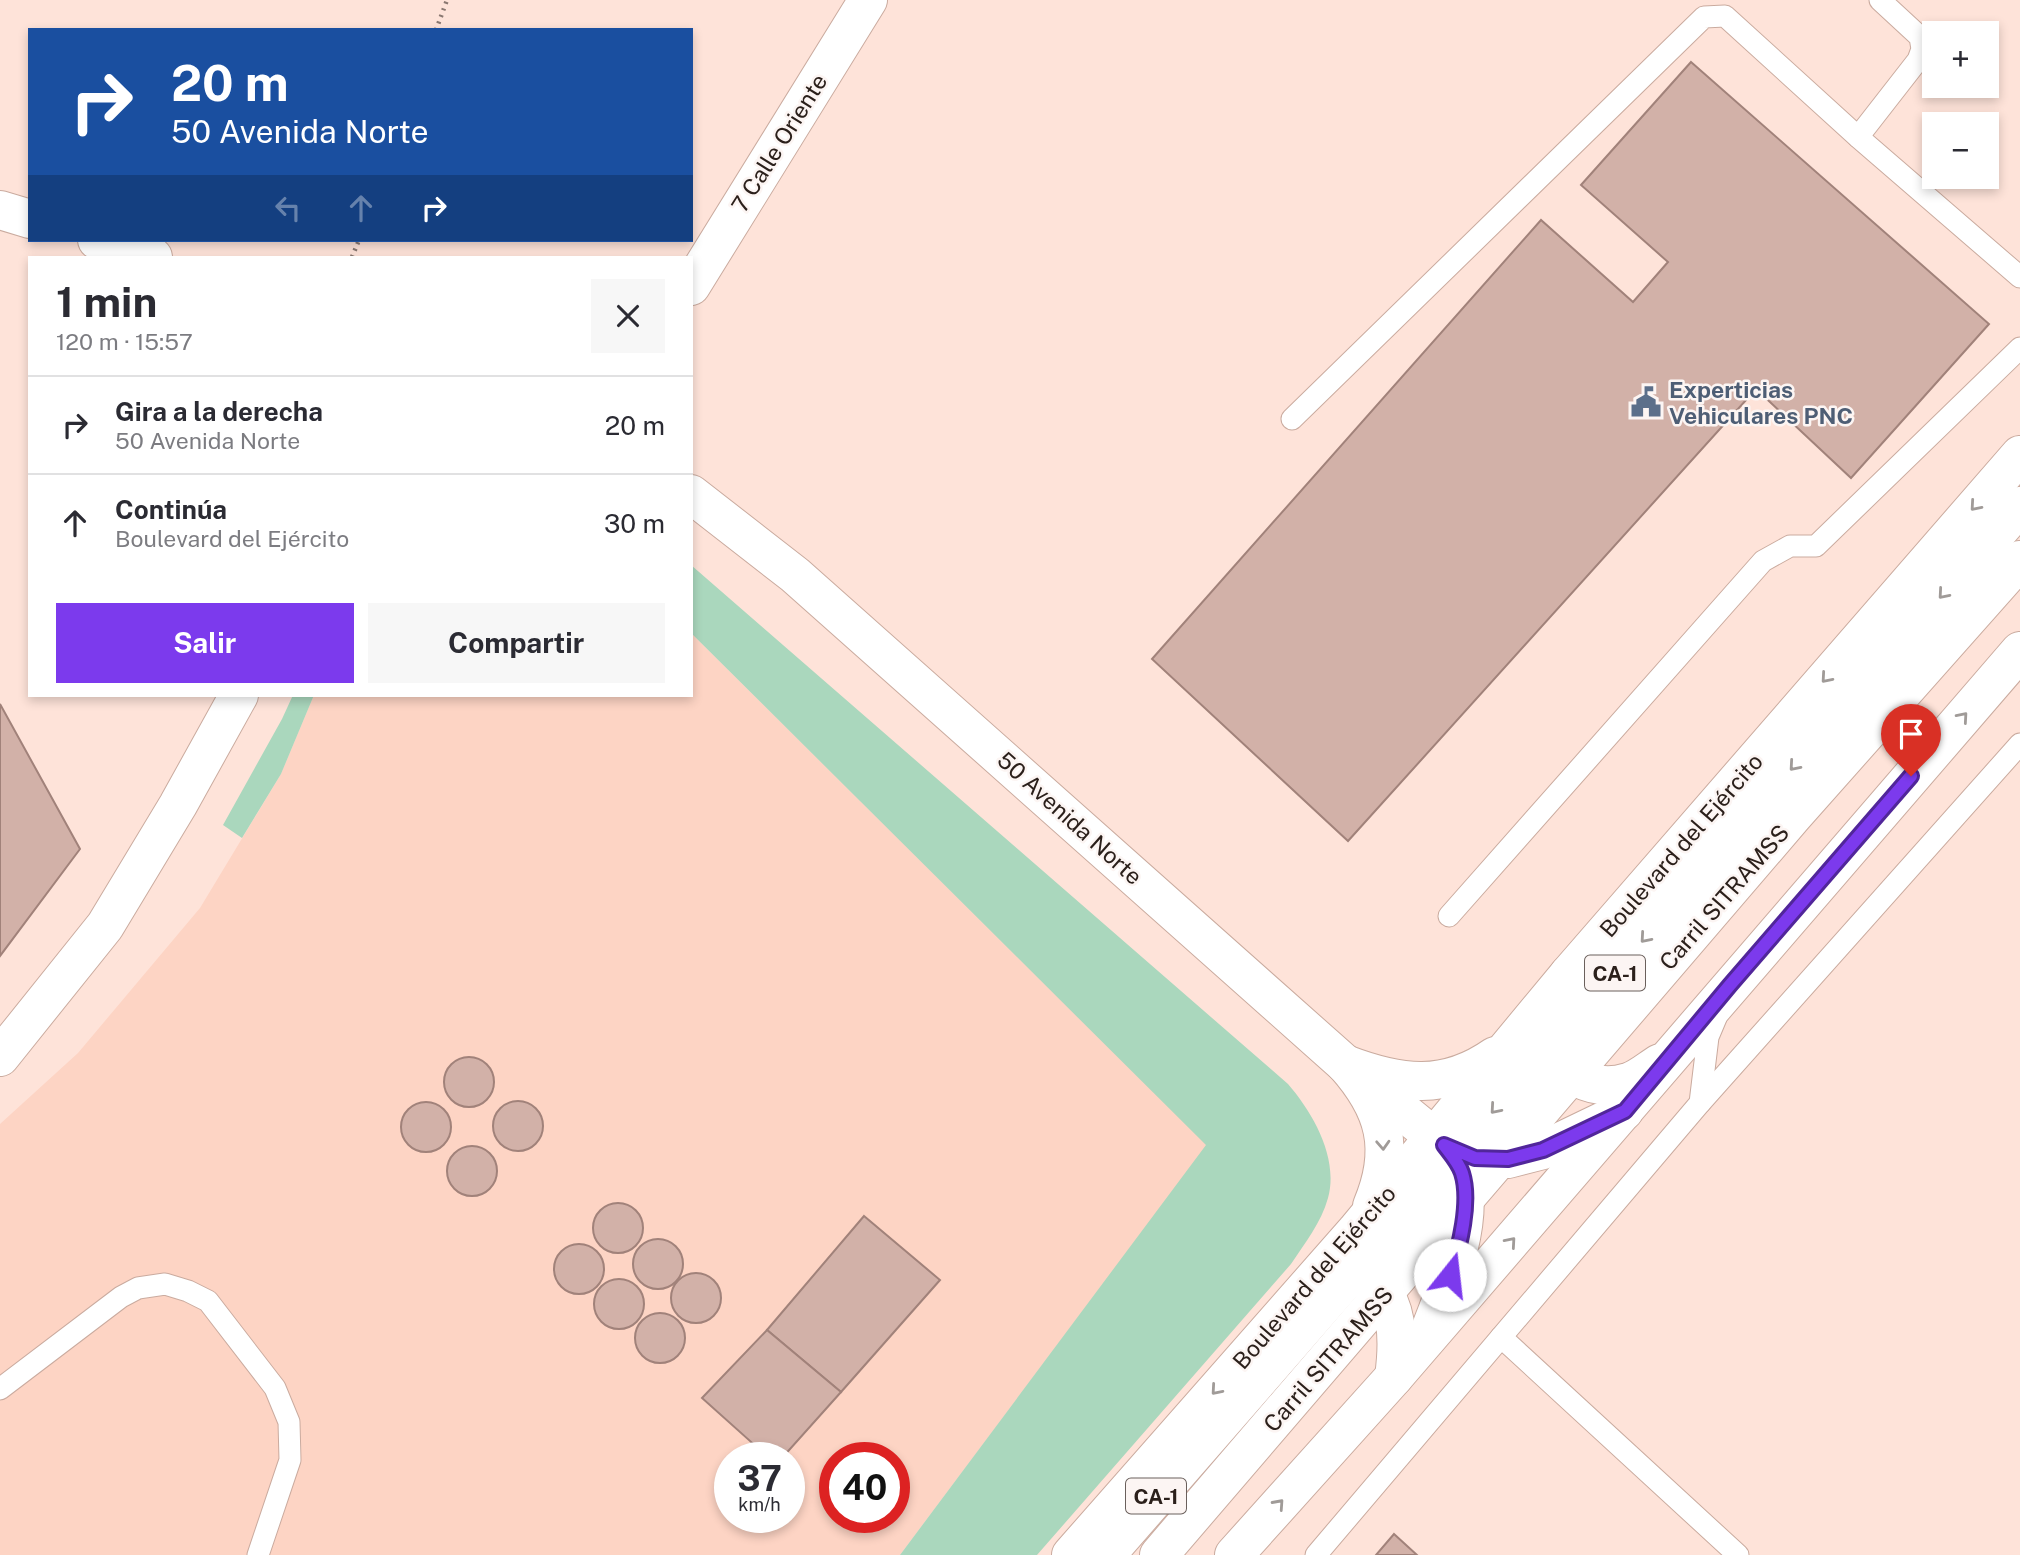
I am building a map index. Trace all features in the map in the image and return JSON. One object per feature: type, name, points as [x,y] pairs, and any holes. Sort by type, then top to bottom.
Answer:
[{"type":"main road","name":"7 Calle Oriente","points":[[693,283],[868,0]]},
{"type":"main road","points":[[0,210],[28,218]]},
{"type":"main road","points":[[104,242],[150,256]]},
{"type":"main road","name":"Boulevard del Ejército","points":[[1105,1555],[1349,1276],[1447,1148],[1509,1047],[1569,974],[2020,455]]},
{"type":"main road","name":"50 Avenida Norte","points":[[693,496],[795,575],[1345,1064],[1447,1148],[1475,1158],[1508,1159],[1543,1150],[1625,1111]]},
{"type":"main road","name":"Boulevard del Ejército","points":[[1071,1555],[1356,1231],[1447,1148],[1550,1047],[2020,506]]},
{"type":"main road","name":"Carril SITRAMSS","points":[[1159,1555],[1793,816],[2020,560]]},
{"type":"main road","points":[[1234,1555],[1394,1377],[2020,651]]},
{"type":"main road","points":[[0,1057],[105,926],[185,793],[238,697]]},
{"type":"main road","points":[[1569,974],[1557,992],[1546,1026],[1550,1047],[1560,1067],[1583,1082],[1604,1085],[1627,1083],[1672,1054]]},
{"type":"main road","points":[[1345,1064],[1378,1077],[1412,1082],[1447,1078],[1480,1066],[1509,1047]]},
{"type":"main road","points":[[1345,1064],[1366,1087],[1379,1115],[1385,1145],[1383,1175],[1373,1205],[1356,1231]]},
{"type":"main road","points":[[1427,1338],[1456,1259],[1462,1231],[1462,1171],[1447,1148]]},
{"type":"main road","points":[[1304,1289],[1329,1277],[1349,1276],[1379,1287],[1394,1309],[1398,1348],[1394,1377]]},
{"type":"lane","points":[[1858,137],[1918,60],[1922,49],[1920,37],[1880,0]]},
{"type":"lane","points":[[1292,419],[1704,16],[1725,16],[1858,137],[2020,276]]},
{"type":"lane","points":[[1449,916],[1763,561],[1790,546],[1816,546],[2020,348]]},
{"type":"lane","points":[[1316,1555],[1700,1103],[2020,744]]},
{"type":"lane","points":[[1700,1103],[1708,1038],[1730,985]]},
{"type":"lane","points":[[0,1388],[121,1297],[138,1288],[165,1284],[208,1301],[275,1388],[289,1422],[290,1460],[258,1555]]},
{"type":"lane","points":[[1501,1337],[1738,1555]]},
{"type":"path","points":[[437,28],[447,0]]},
{"type":"shaded area","points":[[693,635],[1207,1145],[900,1555],[0,1555],[0,1124],[78,1053],[200,908],[281,774],[313,697],[693,697]]},
{"type":"green space","points":[[693,567],[1288,1084],[1315,1122],[1327,1152],[1330,1167],[1328,1198],[1317,1224],[1291,1264],[1037,1555],[900,1555],[1206,1145],[693,635]]},
{"type":"green space","points":[[292,697],[313,697],[281,774],[242,838],[223,825]]},
{"type":"building","points":[[1691,62],[1989,324],[1851,478],[1756,389],[1348,841],[1152,659],[1541,220],[1633,302],[1668,262],[1581,185]]},
{"type":"building","points":[[0,704],[80,849],[0,956]]},
{"type":"building","points":[[469,1057],[487,1064],[494,1082],[487,1100],[469,1107],[451,1100],[444,1082],[451,1064]]},
{"type":"building","points":[[518,1101],[536,1108],[543,1126],[536,1144],[518,1151],[500,1144],[493,1126],[500,1108]]},
{"type":"building","points":[[426,1102],[444,1109],[451,1127],[444,1145],[426,1152],[408,1145],[401,1127],[408,1109]]},
{"type":"building","points":[[472,1146],[490,1153],[497,1171],[490,1189],[472,1196],[454,1189],[447,1171],[454,1153]]},
{"type":"building","points":[[618,1203],[636,1210],[643,1228],[636,1246],[618,1253],[600,1246],[593,1228],[600,1210]]},
{"type":"building","points":[[864,1216],[940,1280],[841,1392],[767,1330]]},
{"type":"building","points":[[658,1239],[676,1246],[683,1264],[676,1282],[658,1289],[640,1282],[633,1264],[640,1246]]},
{"type":"building","points":[[579,1244],[597,1251],[604,1269],[597,1287],[579,1294],[561,1287],[554,1269],[561,1251]]},
{"type":"building","points":[[696,1273],[714,1280],[721,1298],[714,1316],[696,1323],[678,1316],[671,1298],[678,1280]]},
{"type":"building","points":[[619,1279],[637,1286],[644,1304],[637,1322],[619,1329],[601,1322],[594,1304],[601,1286]]},
{"type":"building","points":[[660,1313],[678,1320],[685,1338],[678,1356],[660,1363],[642,1356],[635,1338],[642,1320]]},
{"type":"building","points":[[767,1330],[841,1392],[796,1442],[751,1442],[702,1398]]},
{"type":"building","points":[[1394,1534],[1417,1555],[1376,1555]]},
{"type":"place","name":"Experticias Vehiculares PNC","points":[[1646,402]]},
{"type":"route","points":[[1450,1275],[1462,1231],[1464,1187],[1462,1171],[1444,1145],[1475,1158],[1508,1159],[1543,1150],[1625,1111],[1911,776]]}]
